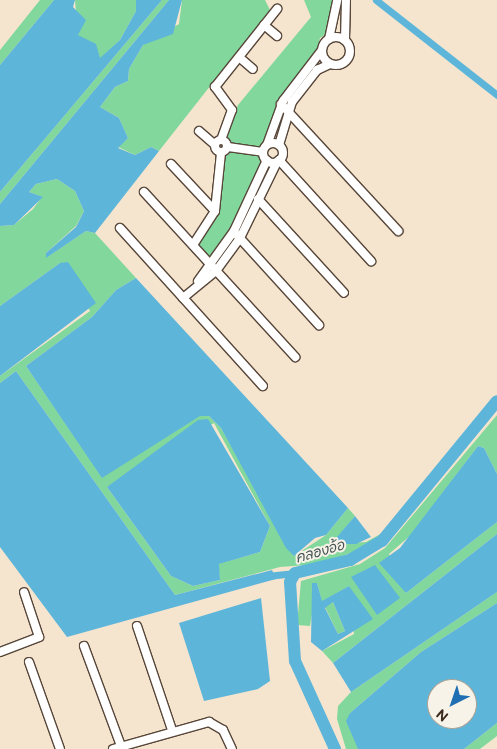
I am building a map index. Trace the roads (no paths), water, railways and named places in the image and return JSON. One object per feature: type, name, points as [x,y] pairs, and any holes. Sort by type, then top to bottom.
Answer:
[{"type":"street","points":[[237,234],[267,160],[265,148],[281,104],[329,39],[337,0]]},
{"type":"street","points":[[184,298],[214,269],[260,201],[282,154],[279,145],[288,110],[317,70],[330,64],[348,60],[350,47],[345,40],[346,0]]},
{"type":"street","points":[[193,245],[214,211],[221,153],[218,143],[232,110],[215,87],[277,9]]},
{"type":"street","points":[[264,25],[277,36]]},
{"type":"street","points":[[329,39],[345,40]]},
{"type":"street","points":[[322,50],[330,64]]},
{"type":"street","points":[[239,57],[252,69]]},
{"type":"street","points":[[281,104],[398,231]]},
{"type":"street","points":[[198,131],[218,143],[228,146],[265,148],[279,145]]},
{"type":"street","points":[[221,153],[228,146]]},
{"type":"street","points":[[267,160],[278,161],[371,261]]},
{"type":"street","points":[[171,164],[214,211]]},
{"type":"street","points":[[144,192],[295,357]]},
{"type":"street","points":[[253,193],[344,293]]},
{"type":"street","points":[[120,228],[263,386]]},
{"type":"street","points":[[237,234],[318,325]]},
{"type":"street","points":[[0,652],[39,637],[24,592]]},
{"type":"street","points":[[137,626],[172,730]]},
{"type":"street","points":[[84,646],[121,748]]},
{"type":"street","points":[[29,662],[60,749]]},
{"type":"street","points":[[112,749],[121,748],[172,730],[209,722],[223,730],[232,749]]},
{"type":"water","points":[[54,0],[75,0],[73,7],[86,20],[78,35],[96,44],[100,58],[120,40],[136,11],[136,0],[162,0],[0,192],[0,65]]},
{"type":"water","points":[[169,0],[182,0],[173,34],[143,45],[129,69],[128,81],[115,87],[100,107],[119,118],[128,138],[118,148],[135,155],[151,147],[159,151],[95,233],[86,231],[46,258],[46,253],[76,227],[84,211],[75,191],[57,179],[36,184],[29,192],[43,197],[14,225],[0,226],[0,204]]},
{"type":"water","points":[[68,262],[96,303],[0,376],[0,306],[60,263]]},
{"type":"water","points":[[136,278],[348,508],[326,535],[315,538],[294,556],[286,548],[221,428],[209,416],[200,416],[102,478],[26,366],[92,317],[116,290]]},
{"type":"water","points":[[16,371],[175,595],[272,570],[276,579],[67,637],[0,547],[0,383]]},
{"type":"water","points":[[208,419],[270,526],[260,552],[219,564],[220,580],[193,586],[171,576],[107,487],[198,420]]},
{"type":"water","points":[[478,446],[484,448],[497,474],[497,522],[406,593],[379,563],[400,548]]},
{"type":"water","points":[[355,516],[371,537],[356,544],[331,544]]},
{"type":"water","points":[[497,534],[497,592],[351,692],[333,663]]},
{"type":"water","points":[[375,565],[400,598],[377,615],[351,577]]},
{"type":"water","points":[[312,583],[317,583],[322,601],[349,586],[373,619],[322,651],[311,642]],"holes":[[[333,602],[345,631],[338,634],[325,608]]]},
{"type":"water","points":[[261,598],[270,681],[258,689],[204,701],[179,623]]},
{"type":"water","points":[[497,603],[497,723],[464,749],[358,749],[346,721],[350,713],[421,652]]},
{"type":"waterway","points":[[376,0],[497,95]]},
{"type":"waterway","name":"คลองอ้อ","points":[[335,749],[295,661],[290,582],[295,573],[350,560],[382,541],[497,401]]},
{"type":"waterway","points":[[267,576],[295,573]]}]
